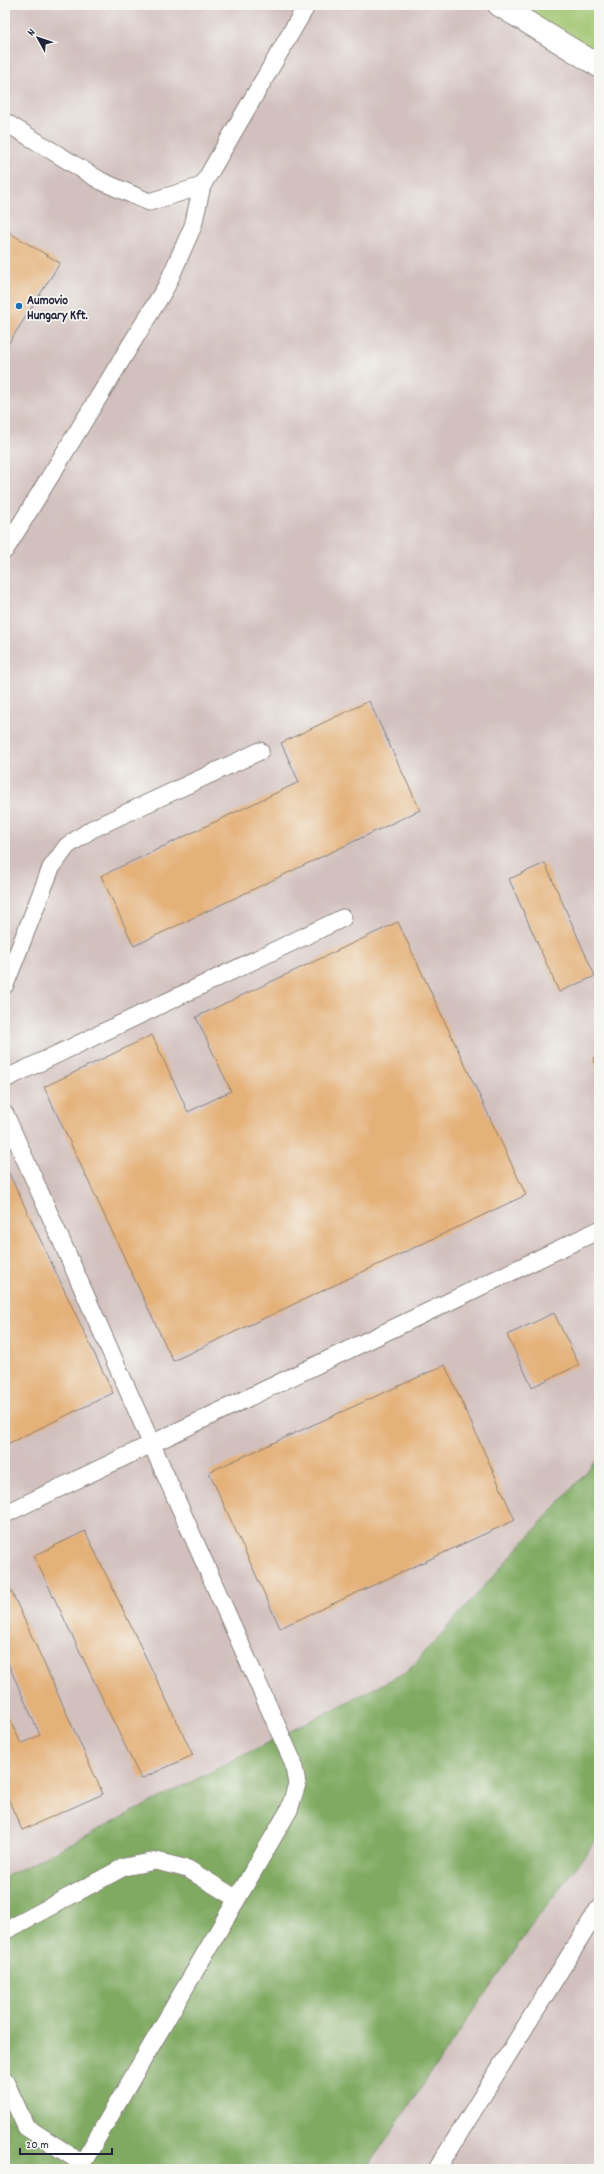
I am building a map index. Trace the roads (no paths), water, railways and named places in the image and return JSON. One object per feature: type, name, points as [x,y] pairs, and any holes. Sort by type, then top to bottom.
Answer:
[{"type":"street","points":[[498,5],[599,66]]},
{"type":"lane","points":[[5,550],[166,286],[193,226],[202,186],[307,5]]},
{"type":"lane","points":[[5,122],[101,180],[149,202],[202,186]]},
{"type":"lane","points":[[5,985],[51,868],[67,846],[92,829],[260,751]]},
{"type":"lane","points":[[5,1079],[343,918]]},
{"type":"lane","points":[[5,1114],[293,1762],[297,1784],[289,1810],[80,2166],[26,2127],[5,2081]]},
{"type":"lane","points":[[5,1514],[152,1442],[599,1230]]},
{"type":"lane","points":[[5,1931],[124,1867],[156,1861],[188,1869],[237,1898]]},
{"type":"lane","points":[[440,2168],[599,1908]]},
{"type":"place","name":"Aumovio Hungary Kft.","points":[[19,306]]}]
